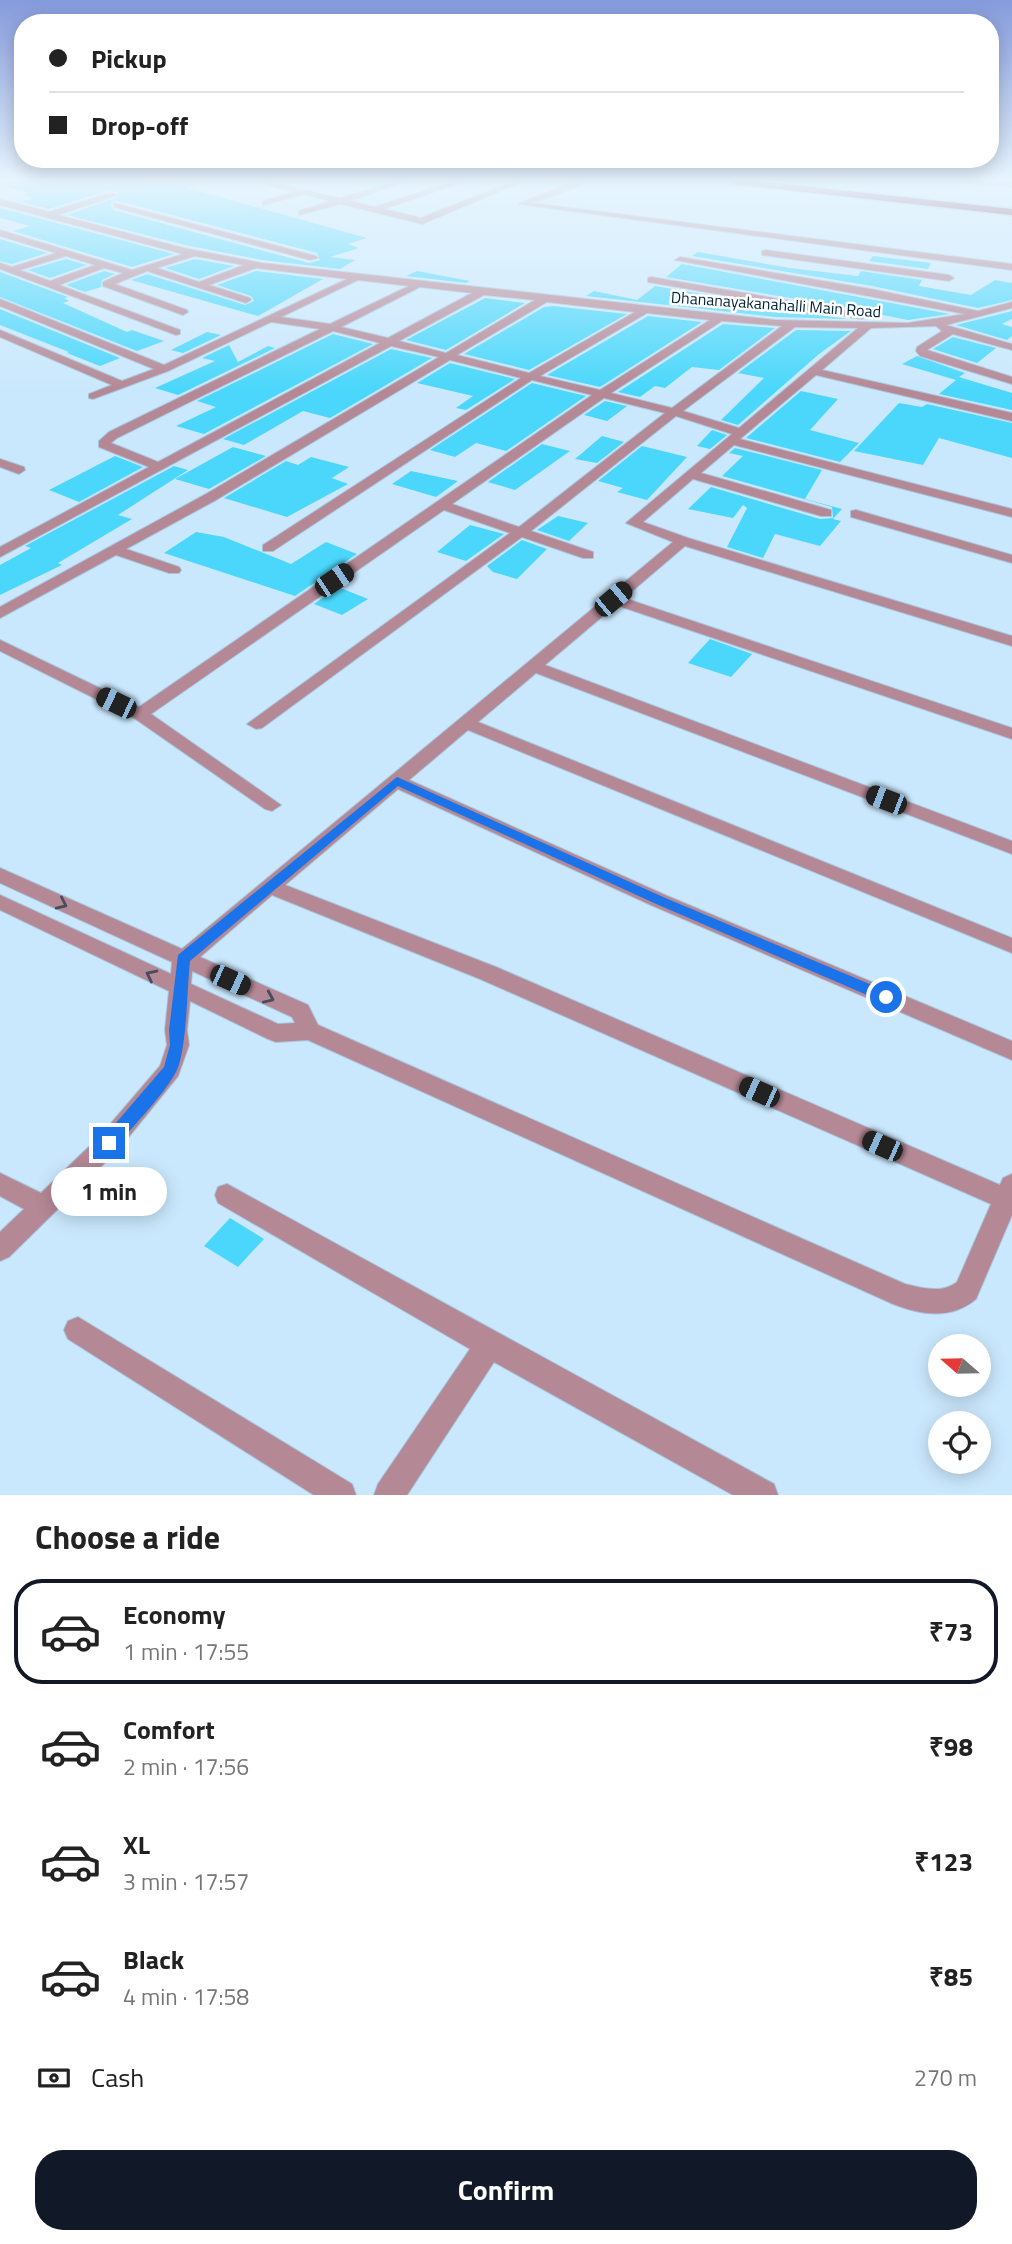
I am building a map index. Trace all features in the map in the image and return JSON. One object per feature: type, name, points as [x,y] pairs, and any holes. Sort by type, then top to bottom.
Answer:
[{"type":"street","points":[[59,251],[132,273]]},
{"type":"street","name":"Dhananayakanahalli Main Road","points":[[180,251],[255,265],[355,279],[720,318],[793,323],[908,326],[930,324],[1012,304]]},
{"type":"street","points":[[219,259],[244,251]]},
{"type":"street","points":[[285,251],[313,258]]},
{"type":"street","points":[[888,251],[1012,267]]},
{"type":"street","points":[[12,270],[66,253]]},
{"type":"street","points":[[765,253],[949,278]]},
{"type":"street","points":[[183,312],[106,284],[111,280],[192,254]]},
{"type":"street","points":[[680,260],[978,313]]},
{"type":"street","points":[[941,290],[960,260]]},
{"type":"street","points":[[52,284],[104,264]]},
{"type":"street","points":[[195,284],[206,283],[255,265]]},
{"type":"street","points":[[0,266],[176,332]]},
{"type":"street","points":[[147,268],[246,300]]},
{"type":"street","points":[[93,396],[164,369],[355,279]]},
{"type":"street","points":[[651,280],[908,326]]},
{"type":"street","points":[[159,467],[103,444],[107,439],[416,286]]},
{"type":"street","points":[[0,553],[480,293]]},
{"type":"street","points":[[0,613],[211,497],[543,300]]},
{"type":"street","points":[[0,302],[164,369]]},
{"type":"street","points":[[910,309],[920,302]]},
{"type":"street","points":[[268,548],[530,377],[645,310]]},
{"type":"street","points":[[890,322],[900,316]]},
{"type":"street","points":[[140,714],[601,394],[720,318]]},
{"type":"street","points":[[271,319],[329,327],[443,358],[674,412],[734,436],[1012,513]]},
{"type":"street","points":[[256,724],[556,506],[674,412],[793,323]]},
{"type":"street","points":[[930,324],[1012,347]]},
{"type":"street","points":[[867,326],[633,523],[683,541],[1012,641]]},
{"type":"street","points":[[951,330],[922,347],[924,355],[1012,381]]},
{"type":"street","points":[[0,333],[122,385]]},
{"type":"street","points":[[813,371],[1012,417]]},
{"type":"street","points":[[0,463],[19,470]]},
{"type":"street","points":[[691,474],[827,513]]},
{"type":"street","points":[[443,505],[588,555]]},
{"type":"street","points":[[856,513],[1012,559]]},
{"type":"street","points":[[0,1249],[109,1143],[170,1070],[178,1045],[176,1030],[183,959],[683,541]]},
{"type":"street","points":[[114,550],[174,570]]},
{"type":"street","points":[[613,599],[1012,734]]},
{"type":"street","points":[[0,645],[140,714],[272,805]]},
{"type":"street","points":[[533,666],[1012,848]]},
{"type":"street","points":[[466,723],[1012,946]]},
{"type":"street","points":[[397,781],[658,900],[1012,1051]]},
{"type":"street","points":[[0,875],[300,1011],[310,1031]]},
{"type":"street","points":[[0,902],[276,1033],[310,1031],[913,1298],[934,1303],[957,1300],[967,1290],[1009,1192],[488,973],[271,887]]},
{"type":"street","points":[[0,1184],[43,1207]]},
{"type":"street","points":[[227,1195],[489,1345],[764,1495]]},
{"type":"street","points":[[78,1330],[341,1495]]},
{"type":"street","points":[[389,1495],[489,1345]]},
{"type":"building","points":[[0,251],[47,253],[12,264],[0,261]]},
{"type":"building","points":[[78,251],[162,251],[174,254],[132,267]]},
{"type":"building","points":[[215,251],[264,251],[309,263],[320,260],[317,253],[308,251],[350,251],[330,257],[355,260],[340,269],[262,260]]},
{"type":"building","points":[[698,252],[790,268],[858,276],[861,271],[922,280],[919,286],[971,295],[995,280],[1012,283],[1012,300],[978,308],[872,286],[692,256]]},
{"type":"building","points":[[873,256],[931,263],[928,269],[869,261]]},
{"type":"building","points":[[66,259],[87,265],[50,278],[28,270]]},
{"type":"building","points":[[195,259],[234,266],[199,279],[165,268]]},
{"type":"building","points":[[682,264],[950,314],[908,320],[873,313],[869,316],[862,310],[666,277]]},
{"type":"building","points":[[104,271],[115,274],[102,280],[101,287],[85,292],[66,285]]},
{"type":"building","points":[[256,271],[323,279],[258,316],[131,280],[147,274],[245,305],[254,301],[251,296],[217,285]]},
{"type":"building","points":[[417,271],[470,281],[466,283],[406,276]]},
{"type":"building","points":[[0,272],[68,297],[64,298],[69,301],[63,303],[127,332],[132,330],[164,341],[137,351],[0,297]]},
{"type":"building","points":[[655,286],[847,319],[775,317],[586,296],[594,291],[637,300]]},
{"type":"building","points":[[485,298],[525,303],[446,350],[406,340]]},
{"type":"building","points":[[544,307],[627,314],[529,370],[464,354]]},
{"type":"building","points":[[0,309],[120,358],[100,366],[67,353],[69,352],[0,325]]},
{"type":"building","points":[[1012,311],[1012,319],[1002,324],[1012,327],[1012,336],[1007,340],[956,325]]},
{"type":"building","points":[[648,316],[702,322],[600,387],[547,375]]},
{"type":"building","points":[[723,324],[775,328],[719,370],[692,367],[665,388],[655,386],[640,397],[618,392]]},
{"type":"building","points":[[796,330],[851,331],[819,354],[738,425],[721,420],[764,378],[738,373]]},
{"type":"building","points":[[207,332],[221,335],[183,353],[171,350]]},
{"type":"building","points":[[333,334],[373,344],[204,434],[176,426],[216,407],[197,401]]},
{"type":"building","points":[[953,337],[996,348],[977,363],[933,349]]},
{"type":"building","points":[[229,345],[238,362],[268,346],[275,348],[178,395],[155,388],[215,361],[202,358]]},
{"type":"building","points":[[391,349],[432,358],[330,418],[303,411],[244,445],[223,439]]},
{"type":"building","points":[[917,356],[965,373],[959,377],[1012,393],[1012,410],[939,394],[956,380],[902,364]]},
{"type":"building","points":[[450,363],[515,379],[466,410],[456,408],[473,396],[417,383]]},
{"type":"building","points":[[532,383],[586,396],[506,451],[476,443],[455,457],[430,450]]},
{"type":"building","points":[[801,391],[838,399],[810,430],[859,443],[840,462],[746,438]]},
{"type":"building","points":[[605,401],[627,406],[607,421],[584,415]]},
{"type":"building","points":[[899,403],[922,407],[927,404],[1012,423],[1012,458],[939,438],[923,465],[854,451]]},
{"type":"building","points":[[712,430],[727,435],[710,449],[697,446]]},
{"type":"building","points":[[602,436],[624,442],[597,463],[575,459]]},
{"type":"building","points":[[542,444],[570,451],[515,490],[488,482]]},
{"type":"building","points":[[642,446],[687,457],[647,500],[617,492],[623,488],[598,481]]},
{"type":"building","points":[[233,447],[266,456],[209,489],[175,479]]},
{"type":"building","points":[[735,448],[822,470],[805,499],[842,509],[833,519],[841,521],[820,546],[775,534],[763,558],[727,547],[747,508],[743,505],[733,518],[688,509],[711,487],[820,519],[833,518],[832,507],[722,476],[743,456],[729,453]]},
{"type":"building","points":[[115,456],[143,467],[79,502],[49,490]]},
{"type":"building","points":[[311,457],[349,467],[332,478],[348,484],[287,517],[224,498],[286,461],[298,465]]},
{"type":"building","points":[[174,466],[188,470],[118,515],[132,519],[58,563],[62,565],[0,595],[0,565],[31,548],[25,546]]},
{"type":"building","points":[[411,471],[458,481],[436,497],[392,484]]},
{"type":"building","points":[[558,516],[588,523],[569,541],[537,530]]},
{"type":"building","points":[[470,525],[504,534],[466,561],[437,552]]},
{"type":"building","points":[[196,532],[224,537],[291,564],[326,542],[357,554],[295,596],[164,553]]},
{"type":"building","points":[[522,540],[547,549],[517,579],[493,572],[487,566]]},
{"type":"building","points":[[338,587],[368,599],[342,615],[314,604]]},
{"type":"building","points":[[710,639],[752,654],[731,677],[688,663]]},
{"type":"building","points":[[230,1218],[264,1239],[238,1267],[204,1246]]},
{"type":"route","points":[[109,1143],[170,1070],[178,1045],[176,1030],[183,959],[397,781],[658,900],[886,997]]}]
